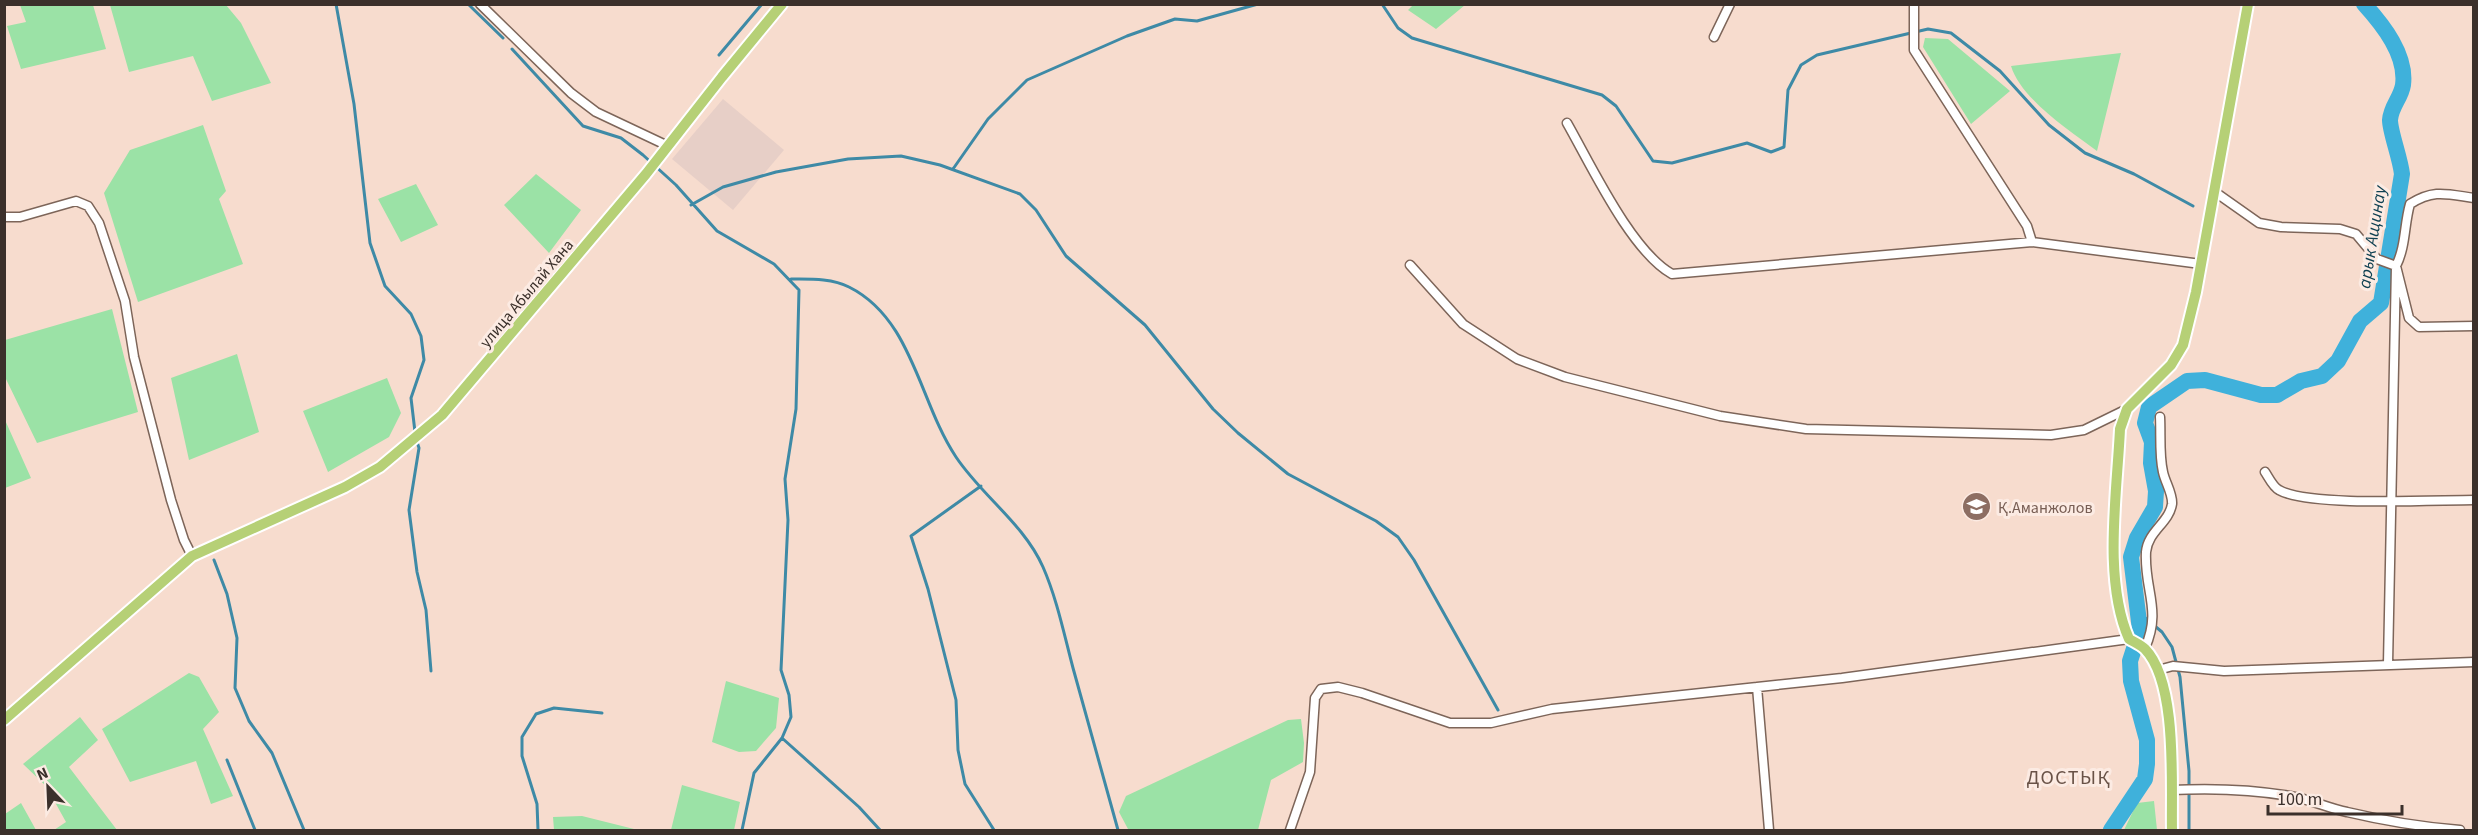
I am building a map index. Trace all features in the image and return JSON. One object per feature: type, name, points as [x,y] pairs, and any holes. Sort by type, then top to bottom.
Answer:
[{"type":"main road","points":[[668,146],[782,4]]},
{"type":"main road","points":[[2172,831],[2172,741],[2158,670],[2145,648],[2129,639],[2116,600],[2114,567],[2120,429],[2127,409],[2171,366],[2183,345],[2215,192],[2248,4]]},
{"type":"main road","name":"улица Абылай Хана","points":[[4,720],[192,556],[345,487],[380,467],[412,443],[442,415],[668,146]]},
{"type":"street","points":[[480,4],[580,100],[596,112],[668,146]]},
{"type":"street","points":[[1714,37],[1730,4]]},
{"type":"street","points":[[1914,4],[1914,50],[2027,226],[2032,242]]},
{"type":"street","points":[[1567,123],[1622,218],[1657,266],[1672,274],[2032,242],[2201,264]]},
{"type":"street","points":[[2215,192],[2259,223],[2282,227],[2340,229],[2356,234],[2378,259],[2396,266]]},
{"type":"street","points":[[2388,664],[2396,266],[2404,251],[2406,219],[2410,204],[2426,194],[2442,193],[2474,198]]},
{"type":"street","points":[[4,217],[20,217],[76,201],[88,206],[99,223],[125,301],[134,357],[171,501],[192,556]]},
{"type":"street","points":[[1410,265],[1463,324],[1518,359],[1565,377],[1720,416],[1806,429],[2051,435],[2084,430],[2127,409]]},
{"type":"street","points":[[2396,266],[2409,318],[2419,327],[2474,326]]},
{"type":"street","points":[[2145,648],[2152,631],[2154,614],[2146,550],[2151,534],[2169,513],[2172,502],[2163,471],[2160,417]]},
{"type":"street","points":[[2265,472],[2277,490],[2293,495],[2391,500],[2474,500]]},
{"type":"street","points":[[1290,831],[1310,772],[1315,698],[1321,689],[1338,687],[1362,693],[1450,723],[1491,723],[1552,709],[1757,687],[2129,639]]},
{"type":"street","points":[[2158,670],[2173,666],[2223,671],[2474,662]]},
{"type":"street","points":[[1757,687],[1770,831]]},
{"type":"street","points":[[2171,790],[2218,788],[2255,791],[2293,797],[2344,812],[2413,827],[2460,831]]},
{"type":"shaded area","points":[[723,99],[784,150],[733,210],[672,159]]},
{"type":"green space","points":[[20,5],[93,5],[106,49],[21,69],[7,26],[26,22]]},
{"type":"green space","points":[[110,5],[226,5],[241,23],[271,83],[212,101],[193,56],[129,72]]},
{"type":"green space","points":[[1413,5],[1465,5],[1436,29],[1408,10]]},
{"type":"green space","points":[[1925,38],[1948,39],[2010,91],[1971,124],[1923,47]]},
{"type":"green space","points":[[2121,53],[2097,151],[2035,102],[2016,78],[2011,66]]},
{"type":"green space","points":[[203,125],[226,191],[219,199],[243,264],[138,302],[104,193],[130,150]]},
{"type":"green space","points":[[536,174],[581,210],[549,253],[504,205]]},
{"type":"green space","points":[[416,184],[438,225],[401,242],[378,199]]},
{"type":"green space","points":[[112,309],[138,412],[37,443],[5,377],[5,340]]},
{"type":"green space","points":[[237,354],[259,432],[189,460],[171,378]]},
{"type":"green space","points":[[387,378],[401,413],[389,437],[328,472],[303,411]]},
{"type":"green space","points":[[5,420],[31,478],[4,488]]},
{"type":"green space","points":[[189,673],[199,677],[219,712],[203,729],[233,796],[211,804],[196,761],[130,782],[102,729]]},
{"type":"green space","points":[[726,681],[779,698],[776,728],[756,751],[739,752],[712,742]]},
{"type":"green space","points":[[80,717],[98,740],[69,767],[117,830],[54,830],[66,822],[46,786],[23,764]]},
{"type":"green space","points":[[1301,719],[1304,743],[1303,762],[1271,780],[1258,830],[1128,829],[1119,812],[1126,796],[1288,720]]},
{"type":"green space","points":[[682,785],[740,802],[734,830],[671,830]]},
{"type":"green space","points":[[2154,801],[2157,830],[2124,830],[2137,803]]},
{"type":"green space","points":[[21,803],[36,830],[5,830],[5,814]]},
{"type":"green space","points":[[582,816],[638,830],[554,830],[553,817]]},
{"type":"waterway","points":[[336,4],[354,104],[370,243],[385,286],[411,314],[421,336],[424,360],[411,398],[415,432]]},
{"type":"waterway","points":[[468,4],[503,38]]},
{"type":"waterway","points":[[719,55],[762,4]]},
{"type":"waterway","points":[[953,169],[988,119],[1027,80],[1127,36],[1175,19],[1197,21],[1258,4]]},
{"type":"waterway","points":[[1262,4],[1302,4]]},
{"type":"waterway","points":[[1382,4],[1398,28],[1412,38],[1602,95],[1616,106],[1653,161],[1672,163],[1747,143],[1771,152],[1784,147],[1788,90],[1801,65],[1817,55],[1928,29],[1951,33],[2000,71],[2049,125],[2085,153],[2134,174],[2193,206]]},
{"type":"waterway","name":"арык Ащинау","points":[[2111,830],[2145,779],[2147,764],[2147,740],[2131,681],[2130,661],[2140,630],[2131,557],[2137,538],[2155,507],[2156,491],[2151,463],[2152,442],[2145,423],[2149,407],[2187,381],[2205,380],[2261,395],[2277,395],[2301,381],[2322,376],[2338,361],[2360,321],[2381,303],[2402,174],[2390,120],[2392,110],[2402,90],[2403,74],[2392,41],[2364,4]]},
{"type":"waterway","points":[[512,49],[583,126],[621,138],[676,185],[717,231],[774,264],[799,290],[796,409],[785,479],[788,520],[781,670],[789,695],[791,717],[782,738],[754,773],[742,830]]},
{"type":"waterway","points":[[691,205],[723,187],[776,172],[848,159],[901,156],[940,165],[1020,194],[1036,210],[1066,256],[1145,325],[1213,409],[1238,433],[1288,474],[1376,521],[1398,537],[1414,560],[1498,710]]},
{"type":"waterway","points":[[791,279],[821,280],[842,284],[870,301],[888,319],[913,363],[943,435],[956,457],[1025,537],[1035,552],[1048,579],[1056,604],[1118,830]]},
{"type":"waterway","points":[[416,439],[419,448],[409,510],[417,572],[426,610],[431,671]]},
{"type":"waterway","points":[[981,486],[911,536],[928,589],[956,700],[958,750],[965,784],[994,830]]},
{"type":"waterway","points":[[214,560],[227,594],[237,638],[235,688],[249,721],[272,753],[304,830]]},
{"type":"waterway","points":[[2138,612],[2162,632],[2172,647],[2180,677],[2189,771],[2189,830]]},
{"type":"waterway","points":[[538,830],[537,804],[522,756],[522,737],[536,714],[554,708],[602,713]]},
{"type":"waterway","points":[[782,738],[859,807],[880,830]]},
{"type":"waterway","points":[[227,760],[255,830]]},
{"type":"place","name":"Қ.Аманжолов","points":[[1977,507]]},
{"type":"district","name":"ДОСТЫҚ","points":[[2069,777]]}]
